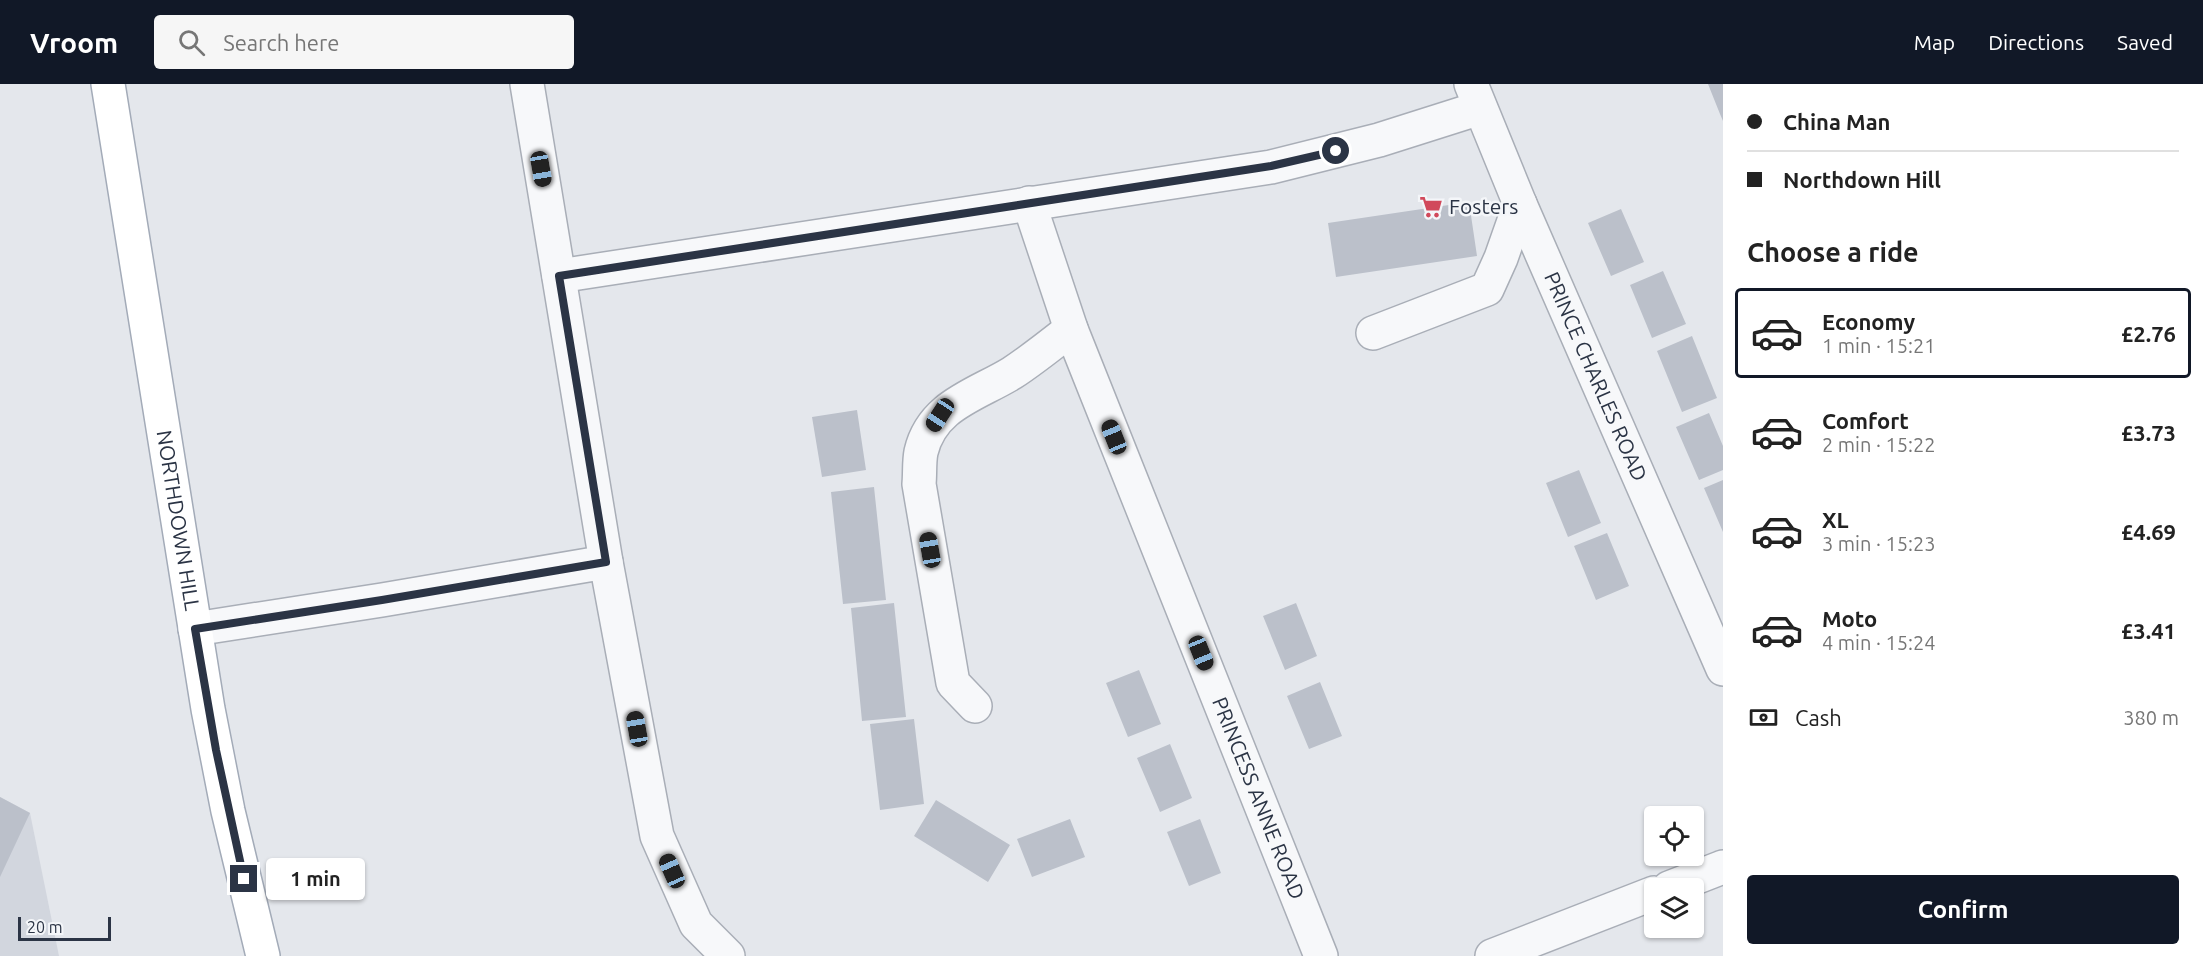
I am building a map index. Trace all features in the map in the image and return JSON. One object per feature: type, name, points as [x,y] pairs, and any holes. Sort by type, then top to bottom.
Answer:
[{"type":"main road","name":"NORTHDOWN HILL","points":[[108,84],[208,709],[228,811],[263,956]]},
{"type":"street","points":[[527,84],[606,562],[657,836],[696,924],[728,956]]},
{"type":"street","points":[[559,276],[1271,166],[1379,140],[1475,96]]},
{"type":"street","name":"PRINCE CHARLES ROAD","points":[[1475,96],[1723,669]]},
{"type":"street","name":"PRINCESS ANNE ROAD","points":[[1029,203],[1071,329],[1321,956]]},
{"type":"street","points":[[1372,333],[1486,288],[1501,258],[1520,204]]},
{"type":"street","points":[[975,706],[953,683],[919,484],[921,452],[930,430],[940,415],[1011,373],[1071,329]]},
{"type":"street","points":[[195,629],[606,562]]},
{"type":"street","points":[[1694,878],[1723,867]]},
{"type":"street","points":[[1492,956],[1644,897]]},
{"type":"shaded area","points":[[0,797],[30,813],[59,956],[0,956]]},
{"type":"building","points":[[1708,84],[1723,84],[1723,121],[1720,114]]},
{"type":"building","points":[[1469,202],[1477,256],[1336,277],[1328,223]]},
{"type":"building","points":[[1621,209],[1644,262],[1611,276],[1588,223]]},
{"type":"building","points":[[1663,271],[1686,324],[1652,338],[1630,285]]},
{"type":"building","points":[[1692,336],[1717,398],[1682,412],[1657,351]]},
{"type":"building","points":[[857,410],[866,470],[822,477],[812,417]]},
{"type":"building","points":[[1709,413],[1723,446],[1723,470],[1699,480],[1676,427]]},
{"type":"building","points":[[1579,470],[1601,523],[1568,537],[1546,483]]},
{"type":"building","points":[[1723,480],[1723,532],[1704,488]]},
{"type":"building","points":[[874,487],[886,600],[843,604],[831,492]]},
{"type":"building","points":[[1607,533],[1629,586],[1596,600],[1574,546]]},
{"type":"building","points":[[894,603],[906,717],[862,721],[851,608]]},
{"type":"building","points":[[1296,603],[1317,656],[1285,670],[1263,616]]},
{"type":"building","points":[[1139,670],[1161,724],[1128,737],[1106,683]]},
{"type":"building","points":[[1320,682],[1342,736],[1309,749],[1287,696]]},
{"type":"building","points":[[914,719],[924,804],[880,810],[870,724]]},
{"type":"building","points":[[1170,744],[1192,798],[1160,812],[1137,758]]},
{"type":"building","points":[[0,797],[30,813],[0,877]]},
{"type":"building","points":[[936,800],[1010,845],[988,882],[914,836]]},
{"type":"building","points":[[1070,819],[1085,857],[1032,877],[1017,839]]},
{"type":"building","points":[[1200,819],[1221,873],[1189,886],[1167,832]]},
{"type":"place","name":"Fosters","points":[[1431,207]]},
{"type":"route","points":[[244,879],[216,750],[195,629],[606,562],[559,276],[1271,166],[1336,151]]}]
